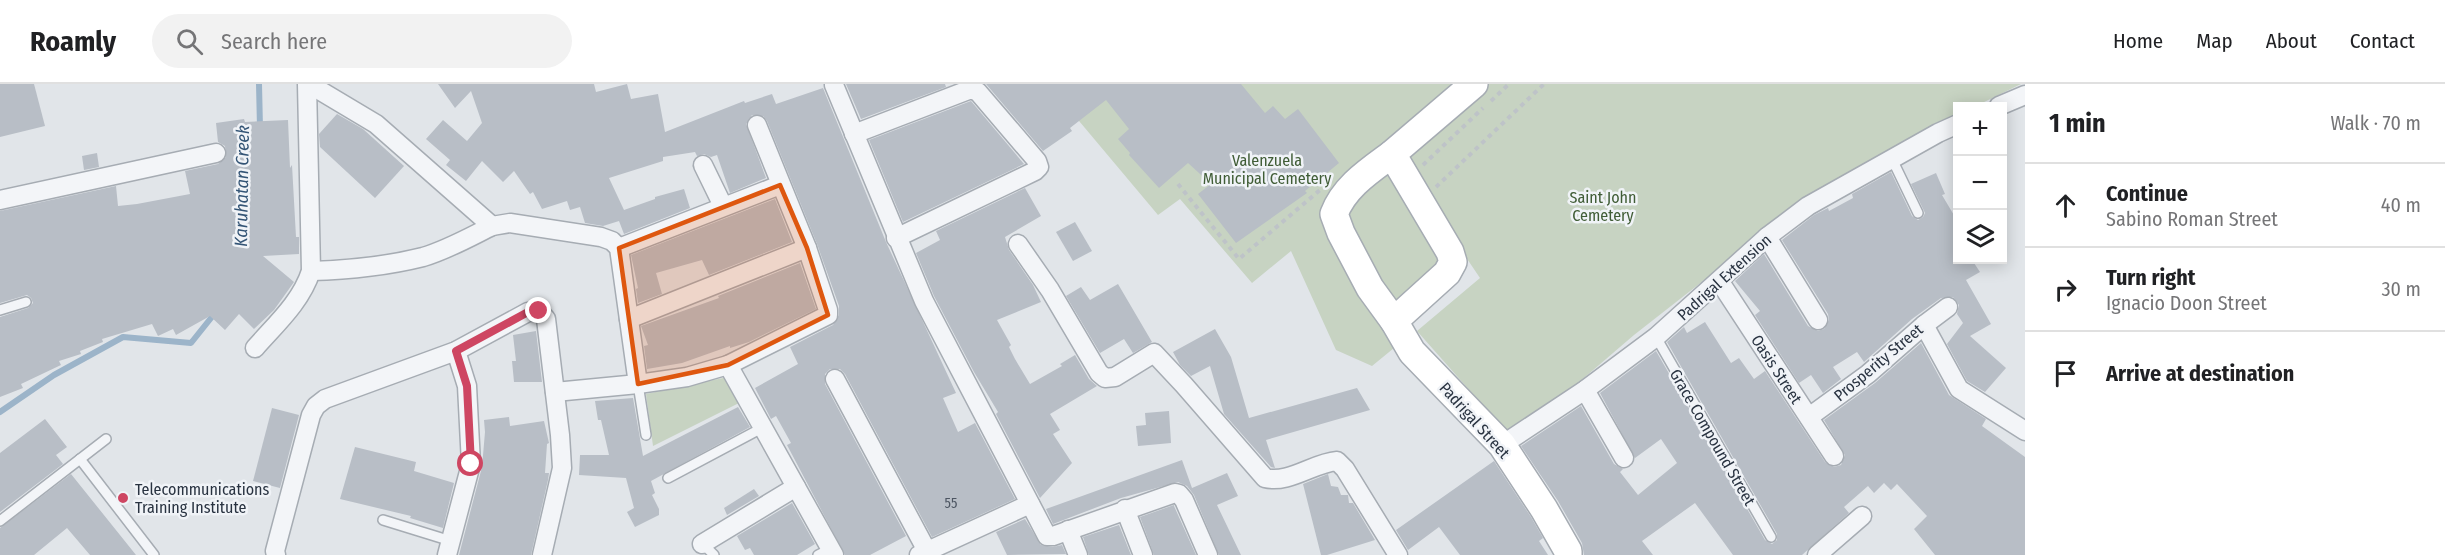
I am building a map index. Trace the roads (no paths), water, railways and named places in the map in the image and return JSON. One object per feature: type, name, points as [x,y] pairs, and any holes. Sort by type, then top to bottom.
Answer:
[{"type":"street","points":[[308,84],[376,124],[492,226]]},
{"type":"street","points":[[255,348],[299,299],[306,288],[311,271],[308,84]]},
{"type":"street","name":"Padrigal Street","points":[[1474,84],[1340,197],[1334,214],[1370,288],[1394,321],[1412,352],[1502,446],[1544,509],[1569,554]]},
{"type":"street","points":[[834,85],[924,301],[1047,536],[1053,536],[1170,494],[1179,494],[1184,500],[1208,555]]},
{"type":"street","points":[[854,134],[971,89],[978,92],[1037,161],[1039,166],[1035,171],[896,238]]},
{"type":"street","points":[[2007,103],[2025,95]]},
{"type":"street","points":[[555,392],[687,377],[728,365],[828,315],[807,248],[757,125]]},
{"type":"street","name":"Padrigal Extension","points":[[1502,446],[1585,390],[1656,337],[1720,282],[1767,237],[1808,206],[1953,127]]},
{"type":"street","points":[[0,200],[216,153]]},
{"type":"street","points":[[1392,154],[1450,252],[1453,262],[1447,273],[1394,321]]},
{"type":"street","points":[[703,165],[723,206]]},
{"type":"street","points":[[619,248],[780,185]]},
{"type":"street","points":[[311,271],[336,270],[422,257],[443,250],[492,226],[510,223],[601,237],[619,248],[638,384]]},
{"type":"street","points":[[1767,237],[1818,320]]},
{"type":"street","points":[[1018,244],[1050,290],[1099,373],[1105,378],[1114,378],[1154,353],[1265,478],[1280,479],[1327,462],[1337,461],[1346,469],[1398,555]]},
{"type":"street","points":[[629,319],[807,248]]},
{"type":"street","name":"Oasis Street","points":[[1720,282],[1834,456]]},
{"type":"street","name":"Prosperity Street","points":[[1809,417],[1868,374],[1924,324],[1948,307]]},
{"type":"street","points":[[276,555],[275,551],[308,426],[316,406],[325,399],[456,351],[528,312],[539,311],[546,319],[562,468],[542,555]]},
{"type":"street","points":[[1924,324],[1959,389],[2025,431]]},
{"type":"street","points":[[449,548],[471,464],[467,386],[456,351]]},
{"type":"street","points":[[728,365],[796,487],[827,553]]},
{"type":"street","points":[[835,379],[923,553],[1030,504]]},
{"type":"street","points":[[1585,390],[1624,458]]},
{"type":"street","points":[[705,546],[796,487]]},
{"type":"street","points":[[1125,509],[1143,555]]},
{"type":"street","points":[[1817,555],[1862,516]]},
{"type":"street","points":[[1068,530],[1078,555]]},
{"type":"lane","points":[[1892,159],[1918,213]]},
{"type":"lane","points":[[0,310],[26,302]]},
{"type":"lane","name":"Grace Compound Street","points":[[1656,337],[1771,537]]},
{"type":"lane","points":[[638,384],[646,435]]},
{"type":"lane","points":[[668,478],[762,428]]},
{"type":"lane","points":[[0,521],[106,439]]},
{"type":"lane","points":[[80,459],[154,555]]},
{"type":"lane","points":[[383,520],[449,548]]},
{"type":"waterway","name":"Karuhatan Creek","points":[[259,84],[260,128]]},
{"type":"waterway","name":"Karuhatan Creek","points":[[0,412],[54,375],[123,337],[191,343],[215,313]]},
{"type":"place","name":"Telecommunications Training Institute","points":[[123,498]]},
{"type":"park label","name":"Valenzuela Municipal Cemetery","points":[[1267,169]]},
{"type":"park label","name":"Saint John Cemetery","points":[[1603,206]]}]
